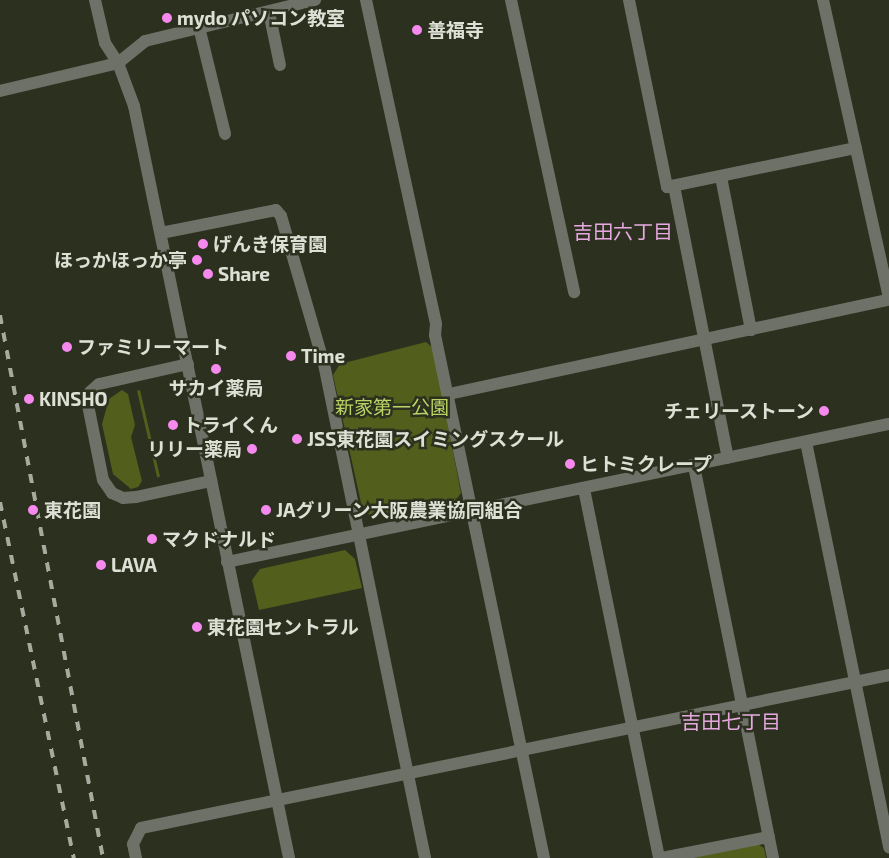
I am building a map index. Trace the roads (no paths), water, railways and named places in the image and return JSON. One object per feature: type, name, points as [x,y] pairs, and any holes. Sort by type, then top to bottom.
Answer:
[{"type":"street","points":[[95,0],[105,43],[118,63],[134,106],[289,858]]},
{"type":"street","points":[[0,91],[118,63],[145,41],[269,12],[288,3],[315,0]]},
{"type":"street","points":[[366,0],[544,858]]},
{"type":"street","points":[[511,0],[574,292]]},
{"type":"street","points":[[629,0],[667,187],[856,148]]},
{"type":"street","points":[[449,394],[705,341],[889,298],[823,0]]},
{"type":"street","points":[[269,12],[280,65]]},
{"type":"street","points":[[199,28],[225,134]]},
{"type":"street","points":[[720,177],[751,330]]},
{"type":"street","points":[[674,186],[728,458]]},
{"type":"street","points":[[161,234],[276,210],[281,216],[324,364],[425,858]]},
{"type":"street","points":[[188,364],[99,384],[90,392],[88,405],[103,480],[112,493],[123,498],[136,497],[211,481]]},
{"type":"street","points":[[227,562],[889,424]]},
{"type":"street","points":[[806,442],[889,848]]},
{"type":"street","points":[[694,466],[773,858]]},
{"type":"street","points":[[584,489],[632,728],[661,858],[769,837]]},
{"type":"street","points":[[136,858],[133,844],[141,828],[889,676]]},
{"type":"railway","points":[[0,315],[103,858]]},
{"type":"railway","points":[[0,502],[74,858]]},
{"type":"place","name":"mydo パソコン教室","points":[[167,18]]},
{"type":"place","name":"善福寺","points":[[417,30]]},
{"type":"place","name":"げんき保育園","points":[[203,244]]},
{"type":"place","name":"ほっかほっか亭","points":[[197,260]]},
{"type":"place","name":"Share","points":[[208,274]]},
{"type":"place","name":"ファミリーマート","points":[[67,347]]},
{"type":"place","name":"Time","points":[[291,356]]},
{"type":"place","name":"サカイ薬局","points":[[216,369]]},
{"type":"place","name":"KINSHO","points":[[29,399]]},
{"type":"place","name":"チェリーストーン","points":[[824,411]]},
{"type":"place","name":"トライくん","points":[[173,425]]},
{"type":"place","name":"JSS東花園スイミングスクール","points":[[297,439]]},
{"type":"place","name":"リリー薬局","points":[[252,449]]},
{"type":"place","name":"ヒトミクレープ","points":[[570,464]]},
{"type":"place","name":"東花園","points":[[33,510]]},
{"type":"place","name":"JAグリーン大阪農業協同組合","points":[[266,510]]},
{"type":"place","name":"マクドナルド","points":[[152,539]]},
{"type":"place","name":"LAVA","points":[[101,565]]},
{"type":"place","name":"東花園セントラル","points":[[197,627]]},
{"type":"district","name":"吉田六丁目","points":[[623,231]]},
{"type":"district","name":"吉田七丁目","points":[[731,721]]},
{"type":"park label","name":"新家第一公園","points":[[392,407]]}]
